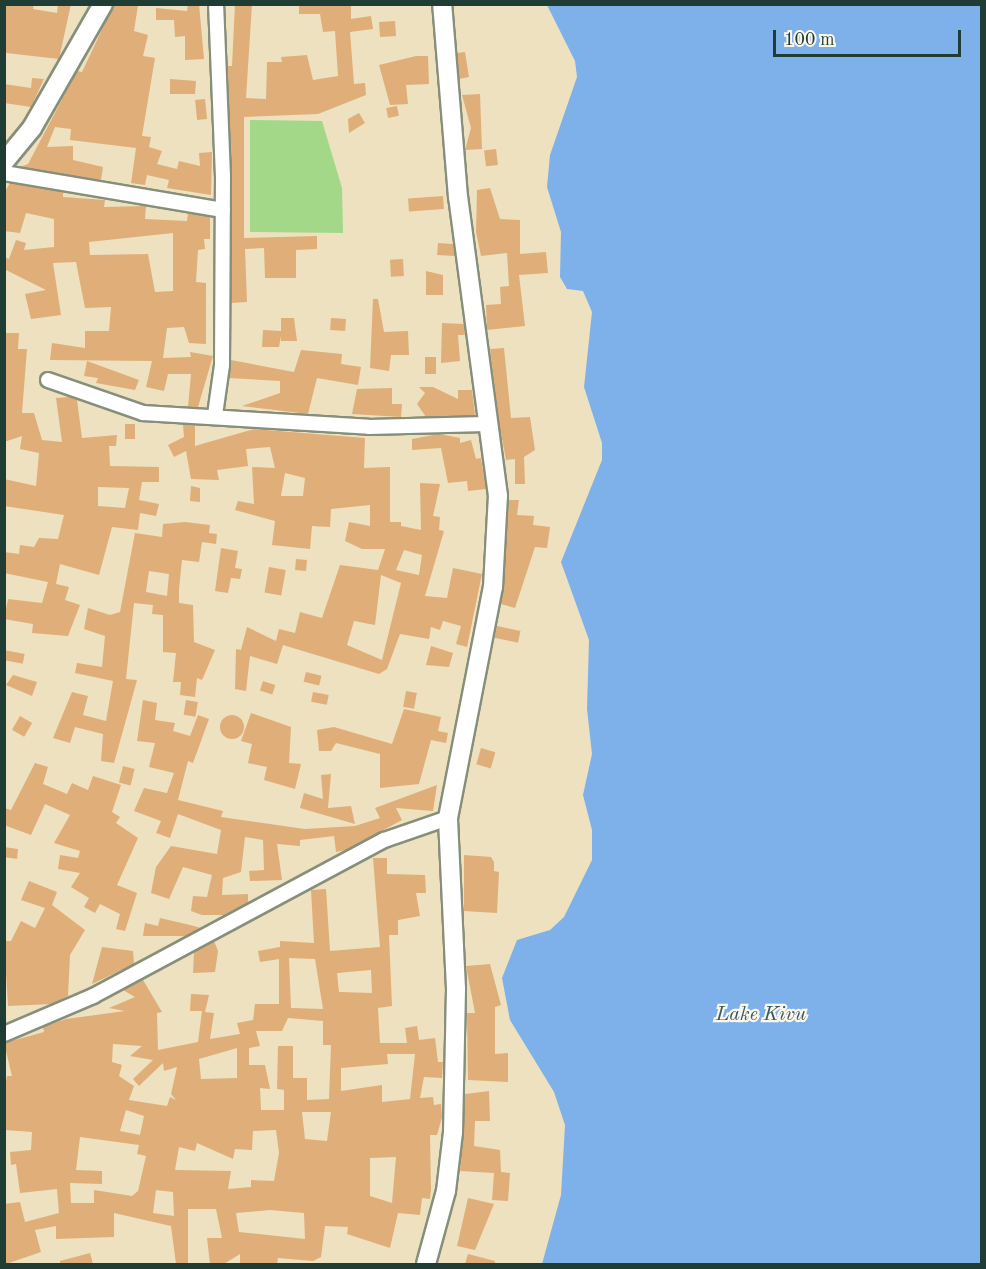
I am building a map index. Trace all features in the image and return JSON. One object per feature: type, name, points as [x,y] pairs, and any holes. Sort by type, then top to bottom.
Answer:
[{"type":"street","points":[[4,162],[32,128],[103,4]]},
{"type":"street","points":[[215,415],[222,365],[222,210],[216,4]]},
{"type":"street","points":[[426,1264],[446,1191],[453,1132],[456,979],[448,818],[493,587],[498,496],[486,424],[442,4]]},
{"type":"street","points":[[4,173],[222,210]]},
{"type":"street","points":[[48,380],[143,413],[215,415],[369,427],[486,424]]},
{"type":"street","points":[[4,1034],[93,996],[384,840],[448,818]]},
{"type":"green space","points":[[250,120],[322,121],[342,188],[343,233],[250,232]]},
{"type":"water","name":"Lake Kivu","points":[[547,5],[981,5],[981,1264],[542,1264],[561,1195],[565,1125],[554,1092],[510,1020],[502,978],[517,940],[550,930],[564,917],[592,860],[592,830],[583,795],[592,754],[587,709],[589,640],[561,562],[602,460],[602,443],[584,387],[592,312],[583,291],[567,289],[560,277],[561,232],[547,187],[550,155],[577,77],[575,61]]},
{"type":"building","points":[[4,4],[34,4],[33,9],[57,13],[58,4],[71,4],[59,59],[6,53]]},
{"type":"building","points":[[114,4],[138,5],[134,31],[148,35],[143,56],[155,58],[142,136],[151,137],[149,147],[162,151],[157,164],[177,169],[179,161],[200,166],[199,153],[212,152],[211,195],[167,188],[169,180],[147,175],[145,185],[131,183],[136,148],[70,140],[71,129],[55,127],[47,147],[73,146],[73,160],[103,167],[101,180],[20,167],[28,164],[77,71],[82,72]]},
{"type":"building","points":[[188,4],[199,4],[204,59],[185,60],[185,36],[175,37],[174,20],[156,20],[156,8],[187,11]]},
{"type":"building","points":[[235,4],[252,4],[246,98],[266,99],[267,62],[282,62],[281,57],[307,55],[313,80],[338,76],[335,31],[323,32],[320,14],[299,14],[299,4],[351,6],[351,19],[371,16],[373,29],[350,32],[354,84],[365,83],[366,95],[318,114],[244,117],[244,238],[317,236],[317,249],[296,250],[296,278],[265,278],[264,248],[245,249],[247,302],[231,303],[228,66],[232,66]]},
{"type":"building","points":[[395,21],[396,36],[380,37],[379,22]]},
{"type":"building","points":[[465,52],[469,77],[459,79],[457,53]]},
{"type":"building","points":[[416,56],[428,56],[429,84],[406,85],[408,104],[390,105],[379,65]]},
{"type":"building","points":[[32,78],[44,79],[31,107],[4,103],[4,84],[31,88]]},
{"type":"building","points":[[170,79],[196,81],[195,94],[170,94]]},
{"type":"building","points":[[480,94],[482,149],[465,150],[471,128],[462,95]]},
{"type":"building","points":[[205,99],[207,119],[197,120],[195,100]]},
{"type":"building","points":[[397,106],[399,116],[388,118],[386,108]]},
{"type":"building","points":[[359,113],[365,123],[349,133],[348,119]]},
{"type":"building","points":[[496,149],[498,165],[486,166],[484,150]]},
{"type":"building","points":[[10,183],[63,192],[63,197],[105,200],[104,207],[146,206],[145,219],[187,221],[188,213],[210,217],[210,239],[204,239],[205,249],[198,250],[196,282],[206,283],[206,344],[189,343],[184,327],[167,328],[163,358],[191,357],[190,352],[213,356],[198,407],[188,407],[191,374],[168,374],[164,391],[146,387],[152,361],[50,360],[52,343],[85,348],[85,331],[109,331],[111,307],[85,308],[76,262],[53,263],[61,315],[31,319],[25,294],[46,290],[4,269],[4,257],[9,259],[16,240],[26,243],[24,250],[54,247],[54,219],[26,213],[20,233],[4,231],[4,193]],"holes":[[[173,233],[173,291],[155,292],[148,254],[90,255],[89,242]]]},
{"type":"building","points":[[490,188],[500,219],[520,220],[520,254],[546,252],[548,273],[519,275],[525,326],[487,330],[486,305],[501,304],[500,287],[509,286],[507,253],[481,256],[476,232],[477,190]]},
{"type":"building","points":[[443,196],[444,209],[409,211],[408,198]]},
{"type":"building","points":[[438,243],[453,244],[455,256],[437,255]]},
{"type":"building","points":[[403,259],[404,276],[391,277],[390,260]]},
{"type":"building","points":[[426,271],[443,275],[443,295],[426,295]]},
{"type":"building","points":[[373,299],[378,299],[384,332],[408,331],[409,355],[391,355],[389,371],[370,368]]},
{"type":"building","points":[[281,318],[294,318],[297,341],[281,341],[281,336],[279,347],[262,347],[263,330],[281,331]]},
{"type":"building","points":[[331,318],[346,319],[345,331],[330,330]]},
{"type":"building","points":[[442,323],[464,324],[465,335],[458,335],[460,361],[441,363]]},
{"type":"building","points":[[4,333],[19,333],[18,349],[27,349],[22,413],[34,413],[42,440],[62,442],[56,398],[69,397],[77,400],[82,438],[117,435],[116,446],[109,446],[110,466],[159,467],[159,482],[142,482],[139,500],[159,504],[156,516],[140,513],[138,530],[112,527],[99,575],[60,564],[56,584],[69,587],[65,600],[80,605],[68,636],[32,633],[33,624],[4,619],[8,599],[42,603],[48,582],[4,573],[4,552],[19,554],[20,545],[34,547],[39,538],[58,539],[64,515],[4,506],[4,479],[36,486],[39,453],[20,449],[22,436],[4,442]],"holes":[[[98,487],[129,488],[125,508],[98,506]]]},
{"type":"building","points":[[504,348],[511,418],[530,417],[535,450],[524,457],[525,484],[515,484],[515,459],[506,460],[500,428],[490,349]]},
{"type":"building","points":[[301,350],[342,354],[341,364],[361,367],[358,385],[317,378],[308,414],[242,406],[280,393],[280,381],[229,378],[231,360],[294,372]]},
{"type":"building","points":[[425,357],[436,357],[436,374],[425,374]]},
{"type":"building","points":[[87,361],[139,380],[135,390],[96,383],[98,378],[84,376]]},
{"type":"building","points":[[419,387],[433,387],[458,399],[458,390],[472,390],[475,415],[426,417],[417,404],[425,393]]},
{"type":"building","points":[[392,388],[392,404],[402,404],[401,417],[352,414],[357,389]]},
{"type":"building","points":[[125,424],[135,424],[135,439],[125,439]]},
{"type":"building","points":[[183,425],[195,425],[195,446],[254,429],[365,438],[364,468],[390,467],[390,522],[401,522],[401,526],[421,530],[420,483],[440,484],[433,516],[440,517],[439,530],[444,531],[425,596],[447,598],[453,568],[482,574],[467,647],[456,644],[461,626],[443,621],[440,630],[431,627],[429,639],[400,634],[387,669],[379,674],[283,645],[277,664],[250,656],[246,691],[235,689],[236,649],[241,650],[247,627],[276,641],[279,629],[295,633],[300,612],[322,618],[340,565],[378,570],[385,549],[362,549],[345,541],[349,522],[370,526],[370,505],[331,509],[330,527],[312,526],[310,549],[272,545],[275,521],[235,510],[238,501],[254,504],[252,467],[275,468],[270,447],[246,449],[248,466],[217,470],[219,480],[191,479],[186,451],[174,457],[168,445],[184,437]],"holes":[[[285,473],[305,478],[303,496],[281,496]],[[404,550],[422,555],[419,575],[396,570]],[[381,575],[401,583],[382,660],[347,645],[354,621],[375,625]]]},
{"type":"building","points":[[439,434],[460,438],[460,443],[471,440],[476,459],[481,458],[486,489],[468,491],[467,481],[448,483],[441,448],[412,450],[412,439]]},
{"type":"building","points":[[191,486],[200,488],[200,502],[190,501]]},
{"type":"building","points":[[509,500],[519,500],[517,515],[534,516],[533,525],[550,527],[547,548],[535,547],[515,608],[501,604]]},
{"type":"building","points":[[185,522],[210,525],[209,533],[217,534],[216,544],[202,542],[199,562],[182,560],[179,589],[179,603],[193,605],[194,642],[215,650],[202,680],[197,678],[195,697],[180,695],[181,682],[173,682],[176,653],[163,652],[163,615],[152,614],[153,605],[134,603],[126,679],[137,680],[114,763],[101,761],[103,734],[75,727],[70,743],[53,738],[72,692],[88,696],[83,715],[106,721],[113,681],[75,673],[77,663],[102,667],[105,636],[84,629],[88,608],[110,615],[120,612],[135,533],[162,537],[163,524]],"holes":[[[149,571],[169,574],[167,596],[146,592]]]},
{"type":"building","points":[[221,548],[238,551],[235,568],[242,569],[240,579],[231,578],[228,593],[215,591]]},
{"type":"building","points":[[296,559],[307,560],[306,571],[295,570]]},
{"type":"building","points":[[269,567],[286,570],[281,596],[264,593]]},
{"type":"building","points":[[497,626],[520,631],[518,643],[495,638]]},
{"type":"building","points":[[431,646],[453,653],[449,667],[426,665]]},
{"type":"building","points":[[4,650],[25,654],[23,664],[4,660]]},
{"type":"building","points":[[306,672],[322,676],[319,686],[304,682]]},
{"type":"building","points":[[13,675],[37,682],[32,696],[6,685]]},
{"type":"building","points":[[263,681],[275,685],[272,695],[260,691]]},
{"type":"building","points":[[406,691],[417,693],[414,709],[403,707]]},
{"type":"building","points":[[313,692],[329,695],[327,705],[311,702]]},
{"type":"building","points":[[143,700],[157,703],[155,720],[175,723],[173,731],[190,736],[198,715],[209,719],[193,763],[188,761],[178,800],[223,811],[221,817],[305,829],[355,826],[380,818],[375,808],[437,785],[433,811],[396,808],[402,820],[346,850],[336,852],[334,836],[300,840],[300,846],[277,844],[282,880],[250,881],[249,871],[264,870],[263,840],[245,837],[241,872],[223,878],[222,895],[248,894],[248,903],[224,915],[202,915],[191,911],[193,896],[207,897],[212,875],[183,867],[169,899],[151,893],[156,867],[171,846],[217,854],[221,830],[178,814],[170,838],[156,833],[161,821],[134,811],[144,788],[167,793],[174,773],[149,767],[155,743],[137,741]]},
{"type":"building","points":[[186,700],[198,702],[196,717],[184,715]]},
{"type":"building","points":[[404,709],[441,717],[438,731],[448,733],[446,743],[431,740],[419,784],[380,788],[380,754],[336,743],[331,751],[319,751],[317,730],[334,727],[392,744]]},
{"type":"building","points":[[251,713],[291,727],[289,763],[301,764],[295,789],[264,780],[267,767],[248,763],[252,744],[241,741]]},
{"type":"building","points":[[232,715],[241,718],[244,727],[241,736],[232,739],[223,736],[220,727],[223,718]]},
{"type":"building","points":[[20,716],[32,723],[24,737],[12,730]]},
{"type":"building","points":[[481,748],[495,752],[491,768],[476,764]]},
{"type":"building","points":[[35,763],[48,767],[43,784],[67,794],[72,783],[88,790],[93,776],[121,785],[112,812],[120,817],[116,823],[138,838],[117,885],[137,893],[125,931],[116,929],[120,914],[100,904],[95,913],[84,907],[89,898],[71,887],[80,873],[58,869],[60,855],[78,858],[80,851],[54,843],[70,815],[45,804],[31,835],[4,825],[4,808],[11,810]]},
{"type":"building","points":[[123,766],[135,769],[131,785],[119,782]]},
{"type":"building","points":[[331,774],[328,808],[351,806],[355,824],[300,808],[304,793],[323,799],[321,775]]},
{"type":"building","points":[[4,847],[18,849],[17,859],[4,857]]},
{"type":"building","points":[[464,855],[491,857],[494,862],[494,871],[499,872],[497,913],[464,911]]},
{"type":"building","points":[[373,858],[387,858],[387,874],[425,875],[426,893],[416,893],[420,916],[398,920],[398,935],[389,935],[392,1006],[378,1008],[380,1043],[407,1043],[405,1028],[417,1026],[419,1040],[435,1038],[438,1062],[443,1062],[442,1078],[424,1077],[420,1098],[433,1097],[434,1105],[441,1104],[442,1117],[437,1135],[430,1135],[430,1199],[422,1198],[420,1215],[398,1213],[390,1248],[347,1234],[348,1227],[325,1226],[321,1257],[313,1261],[278,1258],[277,1264],[240,1264],[240,1254],[224,1264],[210,1264],[207,1238],[222,1238],[216,1209],[188,1209],[188,1263],[176,1264],[171,1226],[114,1213],[114,1237],[56,1239],[56,1226],[35,1230],[41,1252],[6,1264],[4,1204],[20,1202],[25,1222],[59,1213],[57,1189],[20,1193],[16,1164],[11,1165],[10,1152],[31,1150],[32,1132],[4,1130],[4,1092],[7,1076],[12,1076],[4,1043],[44,1032],[43,1027],[66,1019],[125,1011],[109,1008],[135,997],[123,990],[143,980],[162,1012],[157,1013],[158,1050],[198,1042],[202,1011],[190,1011],[191,994],[209,995],[205,1012],[214,1013],[210,1039],[240,1034],[237,1023],[253,1020],[255,1004],[279,1004],[279,959],[260,962],[258,951],[280,947],[280,941],[314,943],[311,890],[326,889],[330,951],[380,947]],"holes":[[[289,958],[315,959],[323,1009],[291,1008]],[[371,970],[372,993],[339,992],[337,973]],[[288,1018],[323,1021],[323,1045],[331,1045],[329,1099],[307,1100],[307,1078],[293,1078],[293,1046],[278,1046],[277,1089],[284,1090],[284,1110],[261,1110],[260,1088],[270,1089],[265,1065],[249,1065],[249,1048],[260,1046],[256,1031],[282,1031]],[[113,1044],[142,1046],[130,1056],[153,1060],[133,1079],[139,1086],[163,1063],[164,1071],[177,1067],[171,1094],[176,1100],[170,1097],[167,1106],[129,1100],[134,1086],[119,1076],[122,1065],[112,1062]],[[237,1048],[237,1078],[201,1079],[199,1059]],[[387,1054],[415,1054],[410,1099],[382,1102],[382,1085],[341,1091],[341,1068],[388,1064]],[[126,1110],[144,1116],[140,1135],[120,1131]],[[302,1112],[331,1112],[327,1141],[305,1139]],[[276,1130],[279,1153],[274,1181],[251,1180],[251,1187],[228,1189],[231,1171],[175,1170],[179,1147],[195,1151],[197,1143],[233,1159],[235,1149],[252,1150],[253,1131]],[[80,1137],[139,1145],[137,1154],[146,1156],[138,1191],[132,1196],[94,1190],[94,1203],[71,1203],[70,1183],[102,1184],[102,1171],[76,1170]],[[396,1157],[392,1203],[370,1196],[370,1158]],[[156,1190],[173,1192],[174,1216],[153,1213]],[[270,1210],[304,1213],[305,1239],[239,1232],[236,1213]]]},
{"type":"building","points":[[29,881],[57,892],[52,905],[85,930],[70,955],[68,996],[52,1004],[8,1006],[4,941],[11,941],[21,921],[35,928],[45,908],[21,900]]},
{"type":"building","points":[[160,918],[201,928],[186,936],[143,936],[145,923],[158,926]]},
{"type":"building","points":[[214,941],[218,951],[215,972],[193,973],[194,952]]},
{"type":"building","points":[[102,947],[133,951],[134,964],[92,984]]},
{"type":"building","points":[[490,964],[501,1005],[495,1007],[495,1054],[508,1053],[508,1082],[468,1080],[467,1013],[475,1013],[466,966]]},
{"type":"building","points":[[489,1091],[490,1121],[475,1121],[474,1146],[500,1150],[501,1172],[510,1173],[508,1201],[492,1200],[494,1173],[460,1171],[465,1094]]},
{"type":"building","points":[[468,1198],[494,1204],[475,1250],[457,1246]]},
{"type":"building","points":[[90,1253],[93,1264],[60,1264],[60,1261]]},
{"type":"building","points":[[468,1254],[495,1261],[495,1264],[465,1264]]}]
